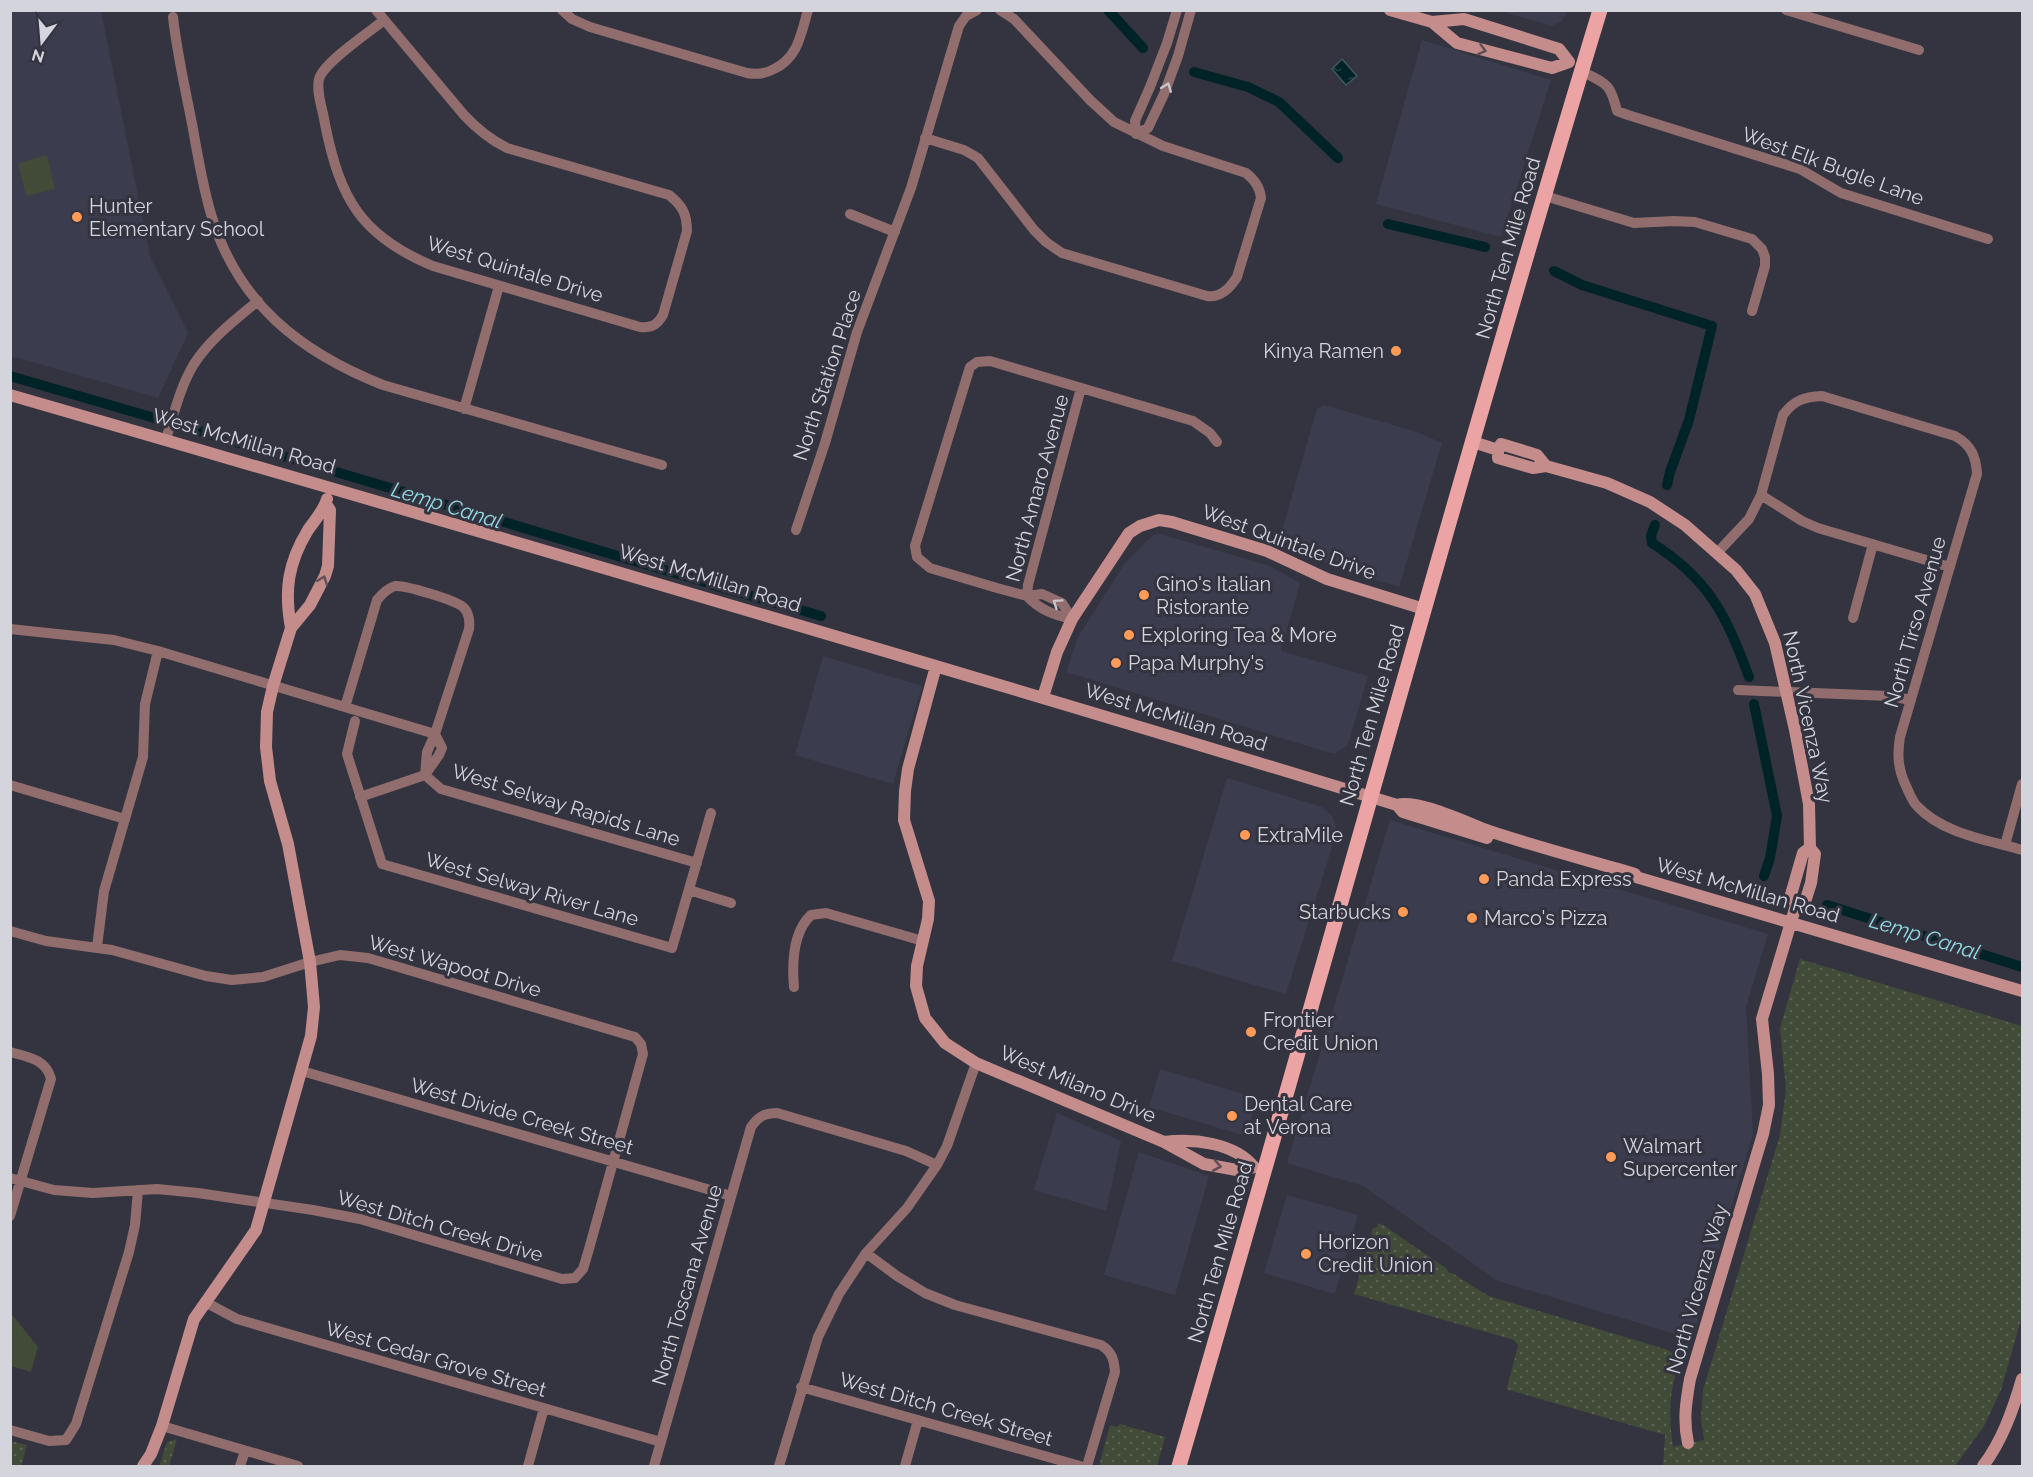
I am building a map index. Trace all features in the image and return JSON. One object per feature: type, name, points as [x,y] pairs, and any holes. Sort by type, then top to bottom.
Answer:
[{"type":"main road","name":"North Ten Mile Road","points":[[1179,1467],[1260,1169],[1545,196],[1578,67],[1600,10]]},
{"type":"street","points":[[376,10],[383,21]]},
{"type":"street","points":[[562,10],[572,19],[601,31],[747,73],[761,74],[770,72],[788,62],[795,52],[808,10]]},
{"type":"street","points":[[925,138],[964,150],[978,158],[1034,230],[1062,253],[1213,297],[1230,288],[1238,277],[1260,198],[1258,185],[1246,173],[1163,146],[1114,122],[1014,19],[1000,10]]},
{"type":"street","points":[[1136,134],[1135,121],[1150,87],[1177,10]]},
{"type":"street","points":[[1136,134],[1148,128],[1164,94],[1191,10]]},
{"type":"street","points":[[1390,10],[1432,22],[1464,19],[1559,50],[1578,67]]},
{"type":"street","points":[[1786,10],[1919,50]]},
{"type":"street","name":"North Station Place","points":[[796,531],[825,443],[857,332],[895,232],[960,26],[966,16],[976,11]]},
{"type":"street","points":[[173,13],[184,84],[212,215],[226,251],[247,288],[281,327],[319,355],[350,372],[383,385],[662,465]]},
{"type":"street","name":"West Quintale Drive","points":[[383,21],[464,115],[492,141],[507,148],[669,195],[684,209],[687,231],[663,315],[653,327],[640,327],[433,266],[410,256],[366,225],[347,196],[333,164],[319,92],[319,78],[325,67],[383,21]]},
{"type":"street","points":[[1432,22],[1457,43],[1552,68],[1578,67]]},
{"type":"street","name":"West Elk Bugle Lane","points":[[1578,67],[1604,83],[1612,91],[1617,111],[1800,169],[1841,193],[1988,239]]},
{"type":"street","points":[[1545,196],[1634,223],[1674,221],[1706,224],[1752,239],[1762,249],[1764,266],[1752,310]]},
{"type":"street","points":[[850,214],[895,232]]},
{"type":"street","points":[[464,409],[499,286]]},
{"type":"street","points":[[166,439],[180,396],[194,364],[210,343],[258,301]]},
{"type":"street","points":[[1043,697],[1057,652],[1072,619],[1054,615],[1036,606],[1027,596],[930,568],[916,557],[915,546],[970,367],[976,362],[990,361],[1193,421],[1210,433],[1217,442]]},
{"type":"street","name":"North Amaro Avenue","points":[[1027,596],[1081,388]]},
{"type":"street","name":"West McMillan Road","points":[[10,395],[1043,697],[1397,805],[1405,803],[1451,816],[1489,831],[1635,874],[1636,877],[2022,991]]},
{"type":"street","name":"North Tirso Avenue","points":[[1761,495],[1783,415],[1789,406],[1808,397],[1822,396],[1955,436],[1970,448],[1976,460],[1977,474],[1898,749],[1899,771],[1916,805],[1933,819],[1953,830],[2005,845]]},
{"type":"street","name":"North Vicenza Way","points":[[1473,442],[1498,450],[1498,458],[1533,468],[1546,466],[1607,483],[1650,502],[1685,525],[1736,570],[1755,594],[1775,643],[1786,692],[1809,804],[1810,849],[1815,854],[1811,883],[1805,902],[1797,902],[1762,1019],[1769,1105],[1763,1134],[1690,1379],[1684,1408],[1684,1425],[1688,1443]]},
{"type":"street","points":[[291,628],[288,613],[291,565],[294,554],[326,504],[331,487]]},
{"type":"street","points":[[1717,553],[1749,519],[1761,495],[1802,521],[1950,567]]},
{"type":"street","points":[[143,1467],[162,1426],[194,1319],[256,1230],[311,1036],[314,1007],[310,962],[288,844],[270,781],[266,747],[267,712],[291,628],[310,605],[328,566],[330,510],[326,504]]},
{"type":"street","name":"West Quintale Drive","points":[[1072,619],[1130,534],[1140,526],[1159,520],[1267,551],[1327,579],[1424,609]]},
{"type":"street","points":[[1853,618],[1873,544]]},
{"type":"street","points":[[345,707],[376,600],[390,588],[401,586],[454,602],[464,608],[469,619],[469,629],[427,752],[425,775]]},
{"type":"street","points":[[10,629],[114,640],[158,651],[435,734]]},
{"type":"street","points":[[97,947],[104,891],[143,757],[145,704],[158,651]]},
{"type":"street","name":"West Milano Drive","points":[[936,666],[904,791],[904,820],[929,901],[928,919],[917,966],[916,986],[925,1018],[945,1043],[976,1063],[1164,1142],[1204,1164],[1242,1171],[1260,1169]]},
{"type":"street","points":[[1738,690],[1889,696],[1911,700]]},
{"type":"street","points":[[356,721],[347,754],[360,797]]},
{"type":"street","name":"West Selway Rapids Lane","points":[[360,797],[425,775],[441,789],[697,863]]},
{"type":"street","points":[[2022,784],[2005,845],[2022,850]]},
{"type":"street","points":[[10,785],[124,819]]},
{"type":"street","name":"West Selway River Lane","points":[[360,797],[381,864],[672,948],[689,890]]},
{"type":"street","points":[[711,813],[689,890],[731,903]]},
{"type":"street","points":[[794,987],[792,959],[803,926],[811,915],[826,913],[923,941]]},
{"type":"street","name":"West Wapoot Drive","points":[[10,931],[46,941],[97,947],[206,976],[232,980],[263,977],[340,955],[368,958],[635,1037],[641,1044],[643,1054],[613,1161]]},
{"type":"street","points":[[10,1052],[43,1063],[51,1079],[16,1179],[10,1216]]},
{"type":"street","points":[[779,1467],[801,1387],[818,1337],[839,1294],[866,1252],[907,1208],[937,1165],[947,1146],[976,1063]]},
{"type":"street","name":"West Divide Creek Street","points":[[302,1071],[731,1196]]},
{"type":"street","name":"North Toscana Avenue","points":[[654,1467],[751,1128],[761,1116],[777,1113],[906,1150],[937,1165]]},
{"type":"street","name":"West Milano Drive","points":[[1164,1142],[1185,1139],[1214,1144],[1246,1157],[1260,1169]]},
{"type":"street","name":"West Ditch Creek Drive","points":[[16,1179],[54,1190],[93,1193],[138,1190],[198,1193],[360,1219],[562,1279],[575,1278],[583,1269],[613,1161]]},
{"type":"street","points":[[10,1430],[49,1441],[66,1440],[76,1424],[129,1252],[135,1225],[138,1190]]},
{"type":"street","points":[[866,1252],[897,1276],[925,1293],[955,1305],[1101,1345],[1113,1356],[1115,1372],[1088,1467]]},
{"type":"street","name":"West Cedar Grove Street","points":[[205,1302],[237,1319],[661,1442]]},
{"type":"street","points":[[1983,1467],[1991,1456],[2012,1413],[2022,1379]]},
{"type":"street","name":"West Ditch Creek Street","points":[[801,1387],[1080,1467]]},
{"type":"street","points":[[528,1467],[544,1408]]},
{"type":"street","points":[[905,1467],[918,1420]]},
{"type":"street","points":[[162,1426],[297,1467]]},
{"type":"street","points":[[240,1467],[245,1451]]},
{"type":"shaded area","name":"Hunter Elementary School","points":[[10,11],[101,11],[150,256],[188,333],[158,398],[11,356]]},
{"type":"shaded area","points":[[1500,11],[1566,11],[1563,20],[1552,26]]},
{"type":"shaded area","points":[[1422,40],[1551,80],[1501,237],[1376,204]]},
{"type":"shaded area","points":[[47,155],[55,189],[26,196],[18,163]]},
{"type":"shaded area","points":[[1324,405],[1417,432],[1442,443],[1399,587],[1333,567],[1280,537],[1317,409]]},
{"type":"shaded area","points":[[1157,533],[1270,566],[1300,583],[1281,651],[1368,676],[1348,745],[1334,754],[1066,672],[1078,637],[1125,563]]},
{"type":"shaded area","points":[[823,656],[922,686],[893,784],[795,755]]},
{"type":"shaded area","points":[[1227,778],[1322,807],[1333,817],[1337,831],[1286,994],[1172,961]]},
{"type":"shaded area","points":[[1390,820],[1768,934],[1746,1007],[1753,1134],[1692,1339],[1498,1281],[1363,1186],[1287,1163]]},
{"type":"shaded area","points":[[1800,959],[2022,1026],[2022,1316],[2001,1390],[1984,1426],[1955,1466],[1663,1466],[1665,1435],[1509,1390],[1507,1388],[1518,1346],[1514,1340],[1354,1294],[1373,1228],[1377,1227],[1378,1223],[1446,1268],[1449,1273],[1489,1296],[1668,1350],[1677,1357],[1670,1404],[1673,1447],[1704,1440],[1701,1418],[1703,1390],[1780,1135],[1786,1090],[1780,1028]]},
{"type":"shaded area","points":[[1160,1069],[1257,1098],[1246,1136],[1149,1107]]},
{"type":"shaded area","points":[[1057,1113],[1121,1141],[1106,1211],[1034,1190]]},
{"type":"shaded area","points":[[1139,1152],[1209,1176],[1175,1295],[1104,1275]]},
{"type":"shaded area","points":[[1287,1195],[1358,1215],[1335,1294],[1264,1273]]},
{"type":"shaded area","points":[[10,1312],[38,1347],[31,1372],[11,1366]]},
{"type":"shaded area","points":[[1120,1424],[1165,1437],[1157,1466],[1099,1466],[1110,1425],[1116,1427]]},
{"type":"shaded area","points":[[177,1439],[169,1466],[159,1466],[167,1442]]},
{"type":"shaded area","points":[[11,1441],[27,1445],[21,1466],[11,1466]]},
{"type":"water","points":[[1342,59],[1357,76],[1346,85],[1332,69]]},
{"type":"waterway","points":[[1108,10],[1143,48]]},
{"type":"waterway","points":[[1194,72],[1248,87],[1279,102],[1338,158]]},
{"type":"waterway","points":[[1388,224],[1485,247]]},
{"type":"waterway","points":[[1554,271],[1582,285],[1712,326],[1689,420],[1667,485]]},
{"type":"waterway","name":"Lemp Canal","points":[[10,376],[158,419]]},
{"type":"waterway","name":"Lemp Canal","points":[[189,428],[705,582]]},
{"type":"waterway","points":[[1655,525],[1651,536],[1652,543],[1688,570],[1713,600],[1732,635],[1749,677]]},
{"type":"waterway","name":"Lemp Canal","points":[[713,585],[821,616]]},
{"type":"waterway","points":[[1754,704],[1777,816],[1770,858],[1764,876]]},
{"type":"waterway","name":"Lemp Canal","points":[[1827,905],[2022,967]]},
{"type":"place","name":"Hunter Elementary School","points":[[77,217]]},
{"type":"place","name":"Kinya Ramen","points":[[1396,351]]},
{"type":"place","name":"Gino's Italian Ristorante","points":[[1144,595]]},
{"type":"place","name":"Exploring Tea & More","points":[[1129,635]]},
{"type":"place","name":"Papa Murphy's","points":[[1116,663]]},
{"type":"place","name":"ExtraMile","points":[[1245,835]]},
{"type":"place","name":"Panda Express","points":[[1484,879]]},
{"type":"place","name":"Starbucks","points":[[1403,912]]},
{"type":"place","name":"Marco's Pizza","points":[[1472,918]]},
{"type":"place","name":"Frontier Credit Union","points":[[1251,1032]]},
{"type":"place","name":"Dental Care at Verona","points":[[1232,1116]]},
{"type":"place","name":"Walmart Supercenter","points":[[1611,1157]]},
{"type":"place","name":"Horizon Credit Union","points":[[1306,1254]]}]
